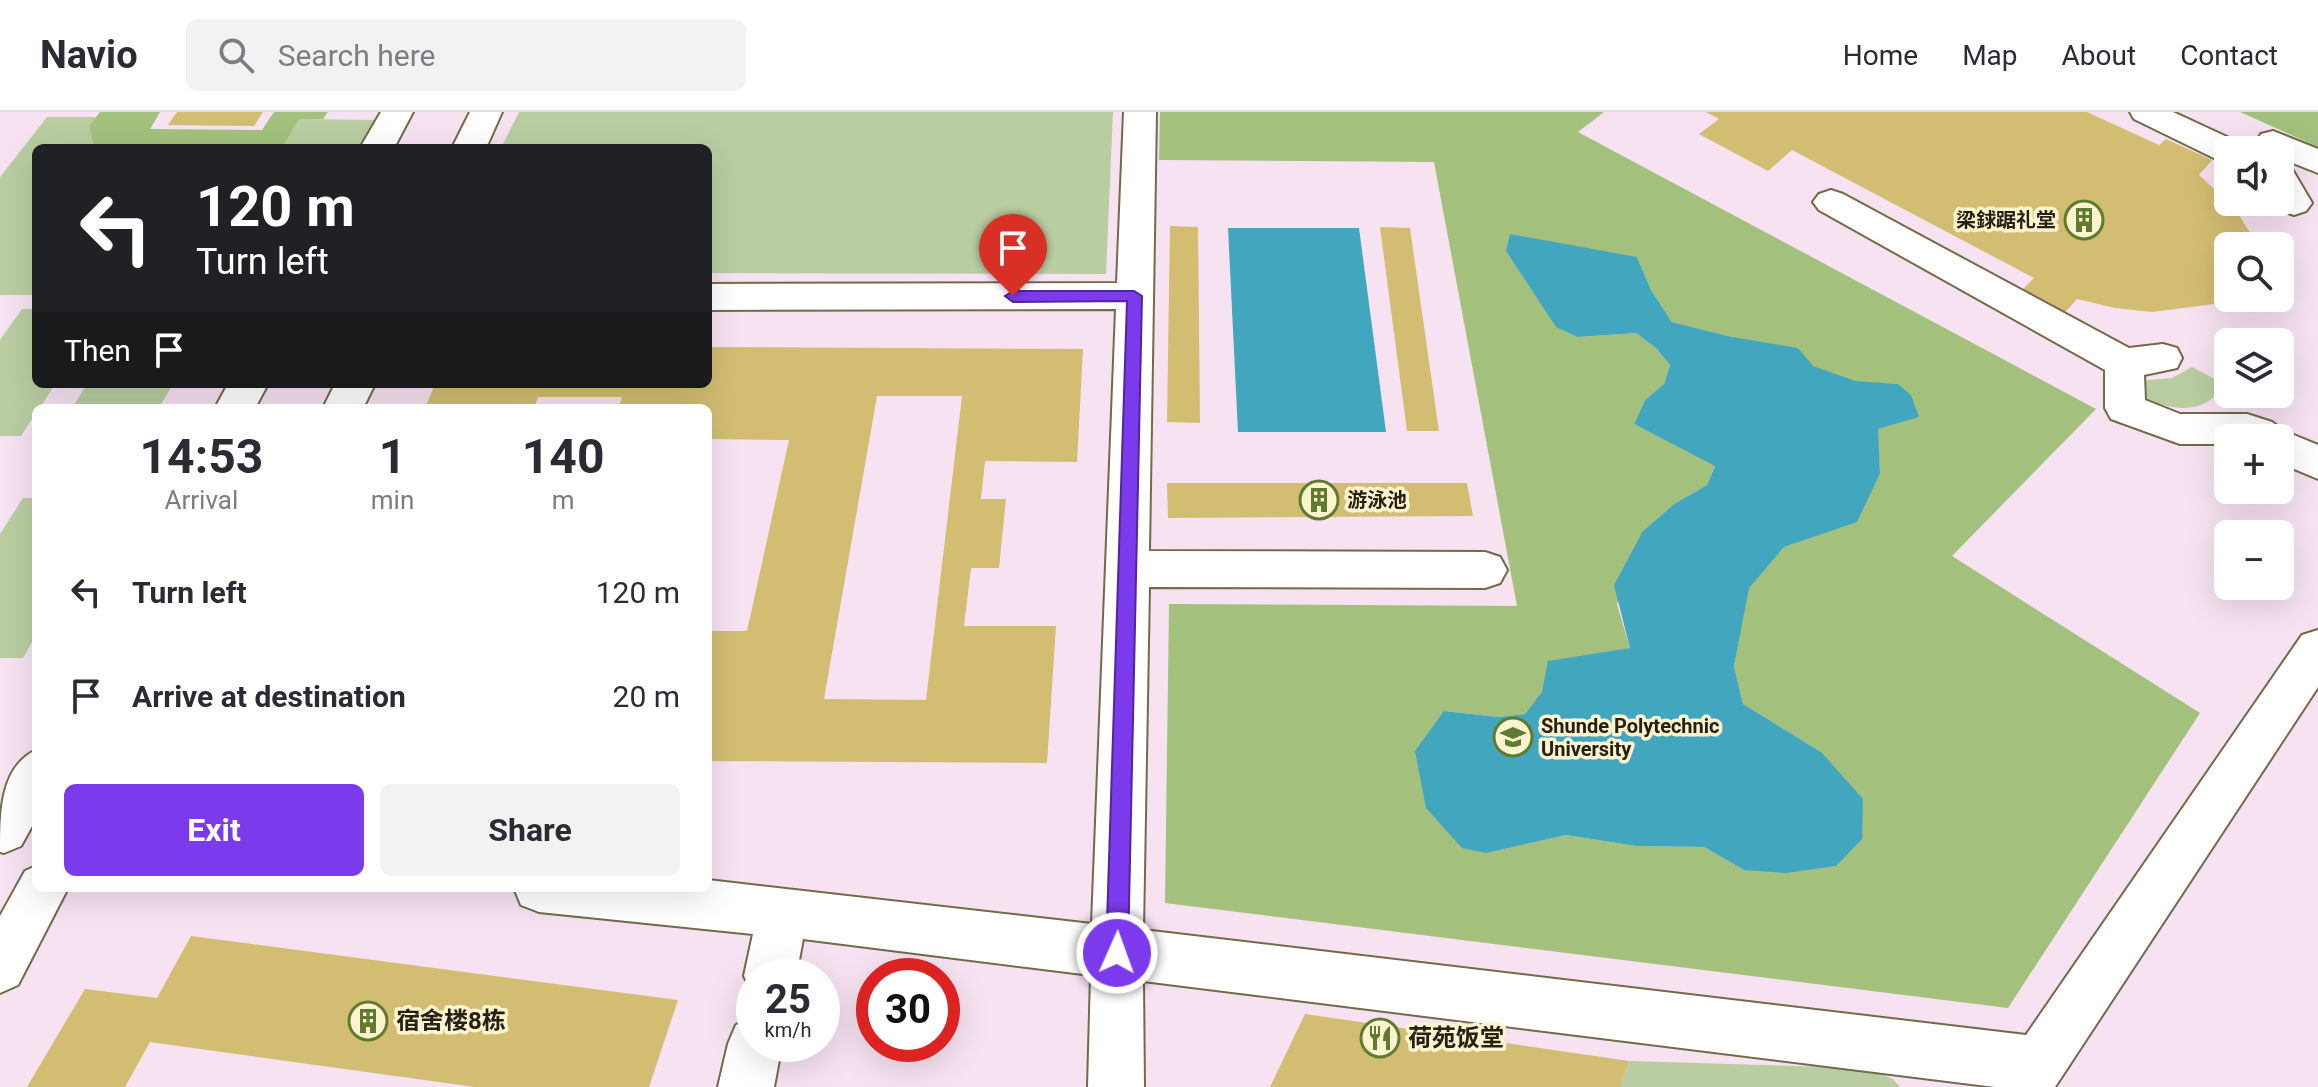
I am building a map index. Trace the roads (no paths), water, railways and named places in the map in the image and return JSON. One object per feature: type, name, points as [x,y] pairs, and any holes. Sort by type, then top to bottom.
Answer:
[{"type":"street","points":[[379,144],[397,112]]},
{"type":"street","points":[[471,144],[486,112]]},
{"type":"street","points":[[1116,1087],[1140,112]]},
{"type":"street","points":[[2146,112],[2214,144]]},
{"type":"street","points":[[2294,151],[2318,162]]},
{"type":"street","points":[[2294,181],[2318,170]]},
{"type":"street","points":[[1831,202],[2124,363],[2163,358]]},
{"type":"street","points":[[712,297],[1134,296]]},
{"type":"street","points":[[2124,363],[2125,408],[2179,429],[2203,432],[2214,430]]},
{"type":"street","points":[[2294,452],[2318,463]]},
{"type":"street","points":[[1127,569],[1485,570]]},
{"type":"street","points":[[580,892],[783,912],[1117,953],[2031,1076],[2318,649]]},
{"type":"street","points":[[13,831],[32,782]]},
{"type":"street","points":[[0,967],[41,892]]},
{"type":"street","points":[[774,958],[783,912]]},
{"type":"street","points":[[746,1087],[751,1062]]},
{"type":"water","points":[[1228,228],[1359,228],[1386,432],[1238,432]]},
{"type":"water","points":[[1510,234],[1637,257],[1651,290],[1672,322],[1732,337],[1798,348],[1813,366],[1855,381],[1898,384],[1911,395],[1919,417],[1878,429],[1880,474],[1857,522],[1784,547],[1749,588],[1734,666],[1743,704],[1821,752],[1863,799],[1862,839],[1836,866],[1786,873],[1744,870],[1704,847],[1636,846],[1566,835],[1487,853],[1462,848],[1426,808],[1415,751],[1444,711],[1499,717],[1525,714],[1542,692],[1548,661],[1630,648],[1614,585],[1643,531],[1674,504],[1707,485],[1715,466],[1634,424],[1645,400],[1664,384],[1670,365],[1656,348],[1636,333],[1578,337],[1556,327],[1506,251]]},
{"type":"place","name":"梁銶踞礼堂","points":[[2084,220]]},
{"type":"place","name":"游泳池","points":[[1319,500]]},
{"type":"place","name":"Shunde Polytechnic University","points":[[1513,737]]},
{"type":"place","name":"宿舍楼8栋","points":[[368,1021]]},
{"type":"place","name":"荷苑饭堂","points":[[1380,1038]]}]
